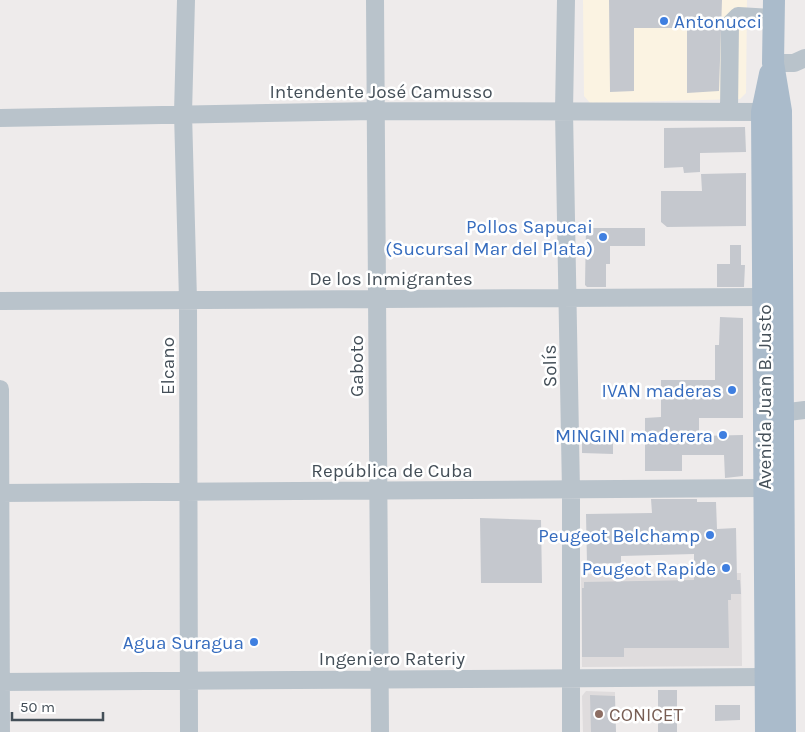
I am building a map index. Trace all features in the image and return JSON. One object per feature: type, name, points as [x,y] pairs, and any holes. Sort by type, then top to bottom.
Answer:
[{"type":"main road","name":"Avenida Juan B. Justo","points":[[774,9],[794,62],[781,112],[773,297],[775,677],[784,732]]},
{"type":"main road","name":"Avenida Juan B. Justo","points":[[773,297],[762,112],[794,62]]},
{"type":"main road","name":"Avenida Juan B. Justo","points":[[766,732],[775,677]]},
{"type":"street","name":"Elcano","points":[[186,0],[183,113],[188,300],[189,732]]},
{"type":"street","name":"Gaboto","points":[[375,0],[374,111],[380,732]]},
{"type":"street","name":"Solís","points":[[566,0],[564,111],[572,491],[571,732]]},
{"type":"street","points":[[729,112],[730,24],[738,16],[774,9]]},
{"type":"street","name":"Intendente José Camusso","points":[[0,118],[183,113],[374,111],[762,112]]},
{"type":"street","name":"De los Inmigrantes","points":[[0,301],[773,297]]},
{"type":"street","points":[[0,389],[1,732]]},
{"type":"street","points":[[773,414],[805,410]]},
{"type":"street","name":"República de Cuba","points":[[1,493],[572,491],[774,488]]},
{"type":"street","name":"Ingeniero Rateriy","points":[[1,682],[775,677]]},
{"type":"shaded area","points":[[583,0],[747,0],[746,93],[740,99],[590,103],[584,96]]},
{"type":"shaded area","points":[[741,573],[742,666],[582,667],[581,574]]},
{"type":"shaded area","name":"CONICET","points":[[586,691],[615,692],[615,732],[583,732],[582,696]]},
{"type":"building","points":[[609,0],[722,0],[719,91],[687,93],[687,28],[634,28],[634,91],[610,92]]},
{"type":"building","points":[[745,127],[746,152],[700,153],[700,172],[684,173],[683,167],[664,168],[664,128]]},
{"type":"building","points":[[746,173],[746,226],[667,227],[661,222],[661,191],[702,191],[701,174]]},
{"type":"building","points":[[586,228],[645,228],[645,246],[610,246],[610,264],[606,264],[606,287],[587,287],[585,285]]},
{"type":"building","points":[[730,245],[741,245],[741,265],[745,265],[744,287],[717,287],[717,264],[730,264]]},
{"type":"building","points":[[720,317],[743,318],[743,418],[699,418],[699,436],[743,435],[743,476],[725,478],[724,455],[682,455],[682,471],[645,471],[645,418],[661,417],[661,380],[715,380],[715,345],[719,345]]},
{"type":"building","points":[[582,435],[613,436],[613,454],[582,453]]},
{"type":"building","points":[[651,499],[697,499],[697,502],[716,502],[717,529],[736,528],[737,580],[740,580],[741,594],[731,594],[731,600],[728,600],[729,648],[624,648],[624,657],[582,657],[582,588],[584,588],[584,582],[694,580],[694,554],[621,556],[621,563],[587,564],[586,514],[652,513]]},
{"type":"building","points":[[480,518],[541,520],[542,583],[481,583]]},
{"type":"building","points":[[658,690],[677,690],[677,732],[658,732]]},
{"type":"building","name":"CONICET","points":[[590,695],[615,696],[616,732],[591,732]]},
{"type":"building","points":[[715,705],[740,705],[740,720],[715,721]]},
{"type":"place","name":"Antonucci","points":[[664,21]]},
{"type":"place","name":"Pollos Sapucai (Sucursal Mar del Plata)","points":[[603,237]]},
{"type":"place","name":"IVAN maderas","points":[[732,390]]},
{"type":"place","name":"MINGINI maderera","points":[[723,435]]},
{"type":"place","name":"Peugeot Belchamp","points":[[710,535]]},
{"type":"place","name":"Peugeot Rapide","points":[[726,568]]},
{"type":"place","name":"Agua Suragua","points":[[254,642]]},
{"type":"place","name":"CONICET","points":[[599,714]]}]
